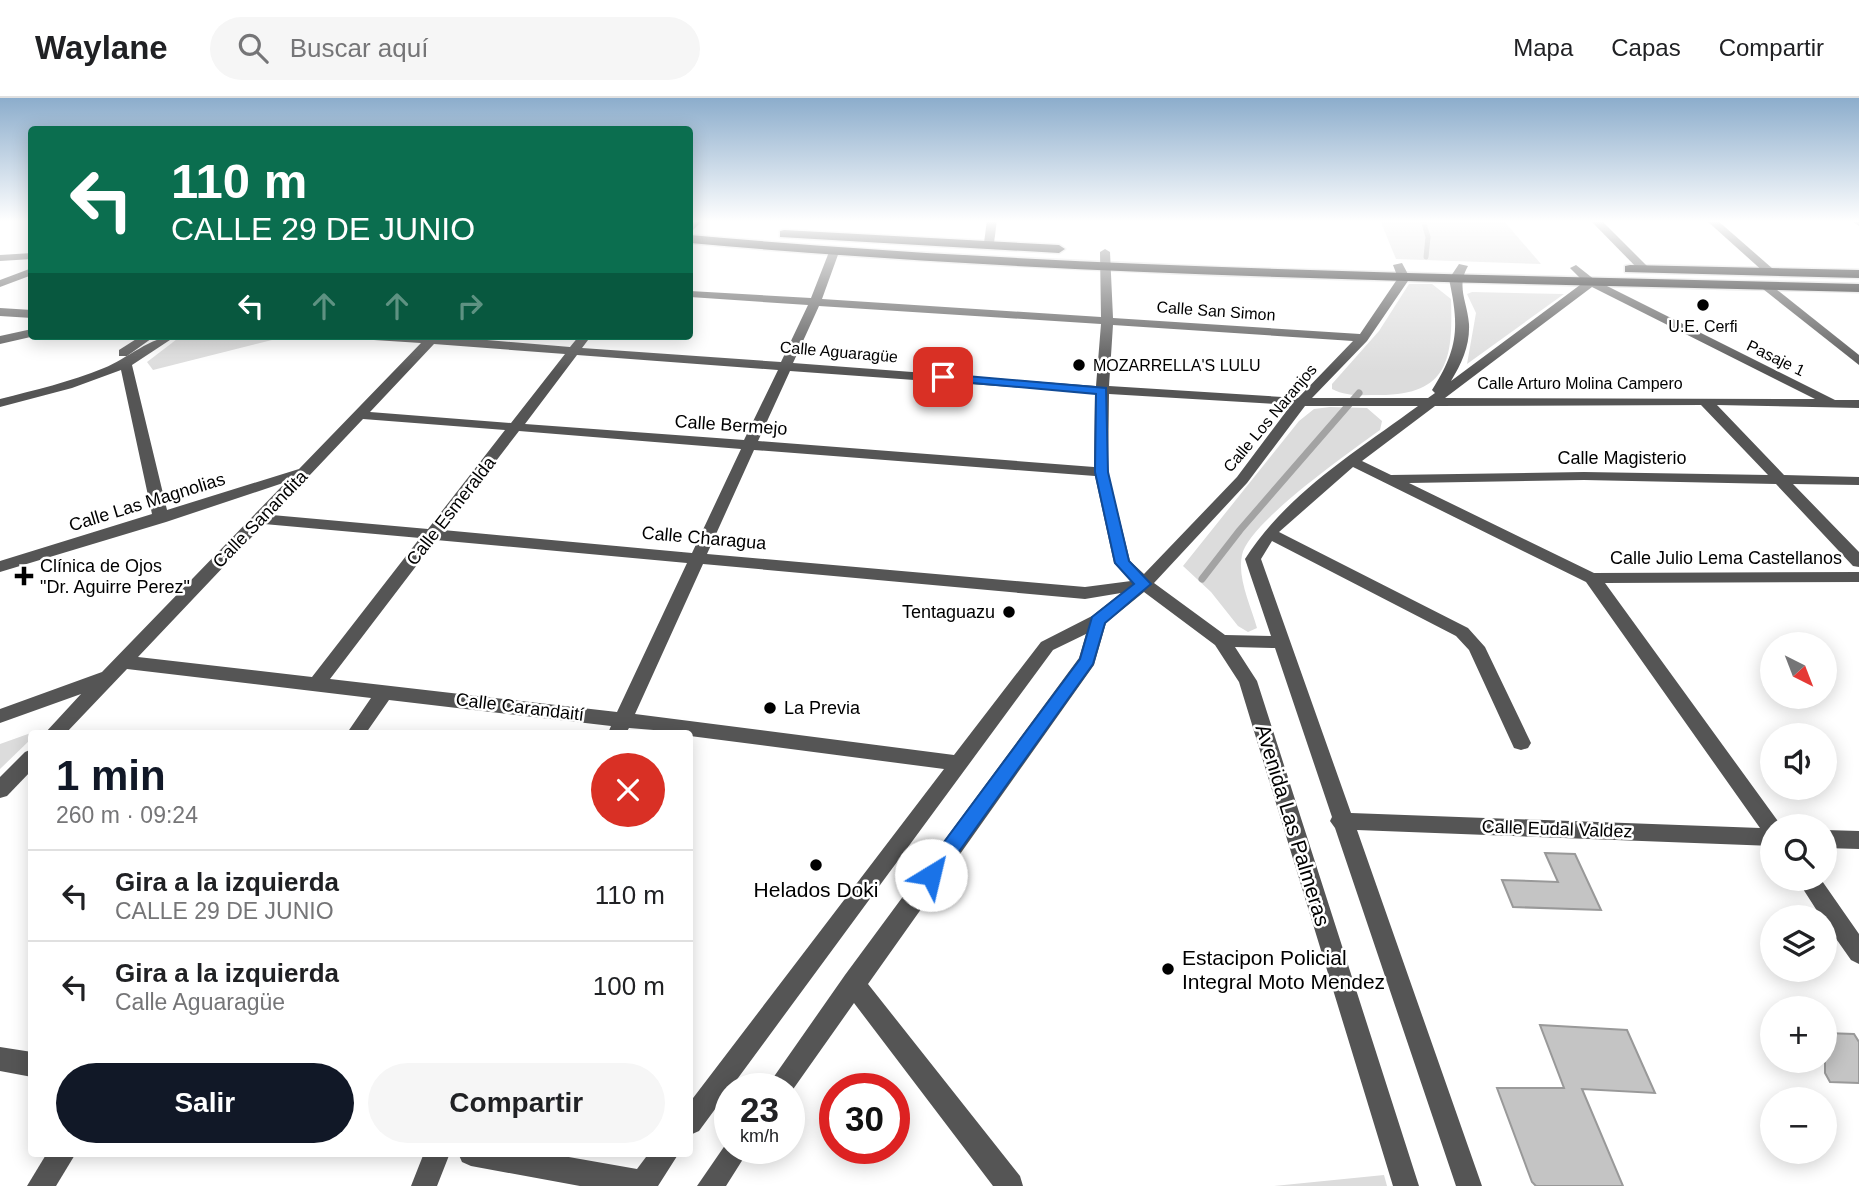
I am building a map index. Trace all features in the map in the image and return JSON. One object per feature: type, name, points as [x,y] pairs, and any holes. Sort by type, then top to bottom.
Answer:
[{"type":"highway","points":[[1290,271],[1404,278],[1859,288]]},
{"type":"highway","points":[[1755,271],[1859,274]]},
{"type":"street","points":[[620,727],[827,271]]},
{"type":"street","name":"Avenida Las Palmeras","points":[[1105,271],[1107,319],[1102,390],[1101,472],[1122,563],[1144,584],[1221,641],[1248,681],[1406,1186]]},
{"type":"street","points":[[1401,271],[1404,278]]},
{"type":"street","points":[[1433,400],[1457,364],[1465,323],[1455,279],[1460,271]]},
{"type":"street","name":"Pasaje 1","points":[[1579,271],[1591,282],[1835,404]]},
{"type":"street","points":[[0,284],[28,273]]},
{"type":"street","name":"Calle Los Naranjos","points":[[693,1118],[1047,646],[1098,621],[1144,584],[1242,480],[1301,402],[1363,338],[1404,278]]},
{"type":"street","points":[[1469,1186],[1340,821],[1252,559],[1269,533],[1326,481],[1591,282]]},
{"type":"street","points":[[1767,286],[1859,361]]},
{"type":"street","name":"Calle San Simon","points":[[693,294],[1107,319],[1363,338]]},
{"type":"street","points":[[0,312],[28,314]]},
{"type":"street","points":[[0,340],[28,334]]},
{"type":"street","points":[[0,392],[97,365],[143,340]]},
{"type":"street","points":[[0,403],[85,381],[127,365],[164,340]]},
{"type":"street","name":"Calle Sanandita","points":[[58,730],[431,340]]},
{"type":"street","name":"Calle Aguaragüe","points":[[455,340],[1102,390],[1301,402]]},
{"type":"street","name":"Calle Esmeralda","points":[[315,686],[582,340]]},
{"type":"street","points":[[127,365],[161,519]]},
{"type":"street","name":"Calle Arturo Molina Campero","points":[[1301,402],[1433,400],[1859,404]]},
{"type":"street","points":[[1365,401],[1383,408],[1394,431]]},
{"type":"street","points":[[1705,401],[1859,562]]},
{"type":"street","name":"Calle Bermejo","points":[[359,415],[1101,472]]},
{"type":"street","points":[[1354,462],[1592,578],[1762,814]]},
{"type":"street","name":"Calle Las Magnolias","points":[[0,566],[161,519],[305,472]]},
{"type":"street","name":"Calle Magisterio","points":[[1385,479],[1597,477],[1859,481]]},
{"type":"street","name":"Calle Charagua","points":[[260,519],[697,556],[1085,593],[1144,584]]},
{"type":"street","points":[[1269,533],[1462,632],[1476,647],[1521,743]]},
{"type":"street","name":"Calle Julio Lema Castellanos","points":[[1592,578],[1859,577]]},
{"type":"street","points":[[790,1073],[1088,660],[1098,621]]},
{"type":"street","points":[[1221,641],[1279,642]]},
{"type":"street","name":"Calle Carandaití","points":[[123,662],[315,686],[385,691],[647,730]]},
{"type":"street","points":[[0,716],[109,677]]},
{"type":"street","points":[[358,730],[385,691]]},
{"type":"street","name":"Calle Carandaití","points":[[693,735],[958,764]]},
{"type":"street","points":[[0,790],[28,761]]},
{"type":"street","name":"Calle Eudal Valdez","points":[[1340,821],[1760,837]]},
{"type":"street","points":[[1837,839],[1859,840]]},
{"type":"street","points":[[1816,891],[1859,953]]},
{"type":"street","points":[[853,983],[1010,1186]]},
{"type":"street","points":[[0,1059],[28,1064]]},
{"type":"street","points":[[40,1186],[60,1157]]},
{"type":"street","points":[[424,1186],[435,1157]]},
{"type":"street","points":[[492,1157],[642,1185],[663,1157]]},
{"type":"street","points":[[710,1186],[726,1164]]},
{"type":"shaded area","points":[[1409,284],[1432,284],[1451,299],[1448,355],[1442,369],[1433,380],[1420,388],[1403,393],[1355,395],[1332,389],[1332,384],[1379,331]]},
{"type":"shaded area","points":[[1467,294],[1564,294],[1467,364],[1476,313]]},
{"type":"shaded area","points":[[176,340],[272,340],[153,370],[147,362]]},
{"type":"shaded area","points":[[1367,408],[1382,421],[1380,430],[1302,488],[1248,541],[1242,555],[1241,573],[1257,628],[1248,632],[1238,626],[1211,592],[1183,566],[1299,421],[1314,409]]},
{"type":"shaded area","points":[[28,734],[28,742],[0,769],[0,744]]},
{"type":"shaded area","points":[[1384,1175],[1387,1186],[1274,1186]]},
{"type":"building","points":[[1545,853],[1575,854],[1601,910],[1513,907],[1502,880],[1558,882]]},
{"type":"building","points":[[1540,1025],[1627,1030],[1655,1093],[1582,1089],[1623,1186],[1536,1186],[1532,1182],[1497,1088],[1564,1088]]},
{"type":"building","points":[[1837,1033],[1854,1034],[1859,1042],[1859,1083],[1830,1082],[1825,1073],[1837,1073]]},
{"type":"waterway","points":[[1202,579],[1240,530],[1359,393]]},
{"type":"place","name":"U.E. Cerfi","points":[[1703,305]]},
{"type":"place","name":"MOZARRELLA'S LULU","points":[[1079,365]]},
{"type":"place","name":"Clínica de Ojos \"Dr. Aguirre Perez\"","points":[[24,576]]},
{"type":"place","name":"Tentaguazu","points":[[1009,612]]},
{"type":"place","name":"La Previa","points":[[770,708]]},
{"type":"place","name":"Helados Doki","points":[[816,865]]},
{"type":"place","name":"Estacipon Policial Integral Moto Mendez","points":[[1168,969]]},
{"type":"route","points":[[931,875],[1088,660],[1098,621],[1144,584],[1122,563],[1101,472],[1102,390],[943,377]]}]
